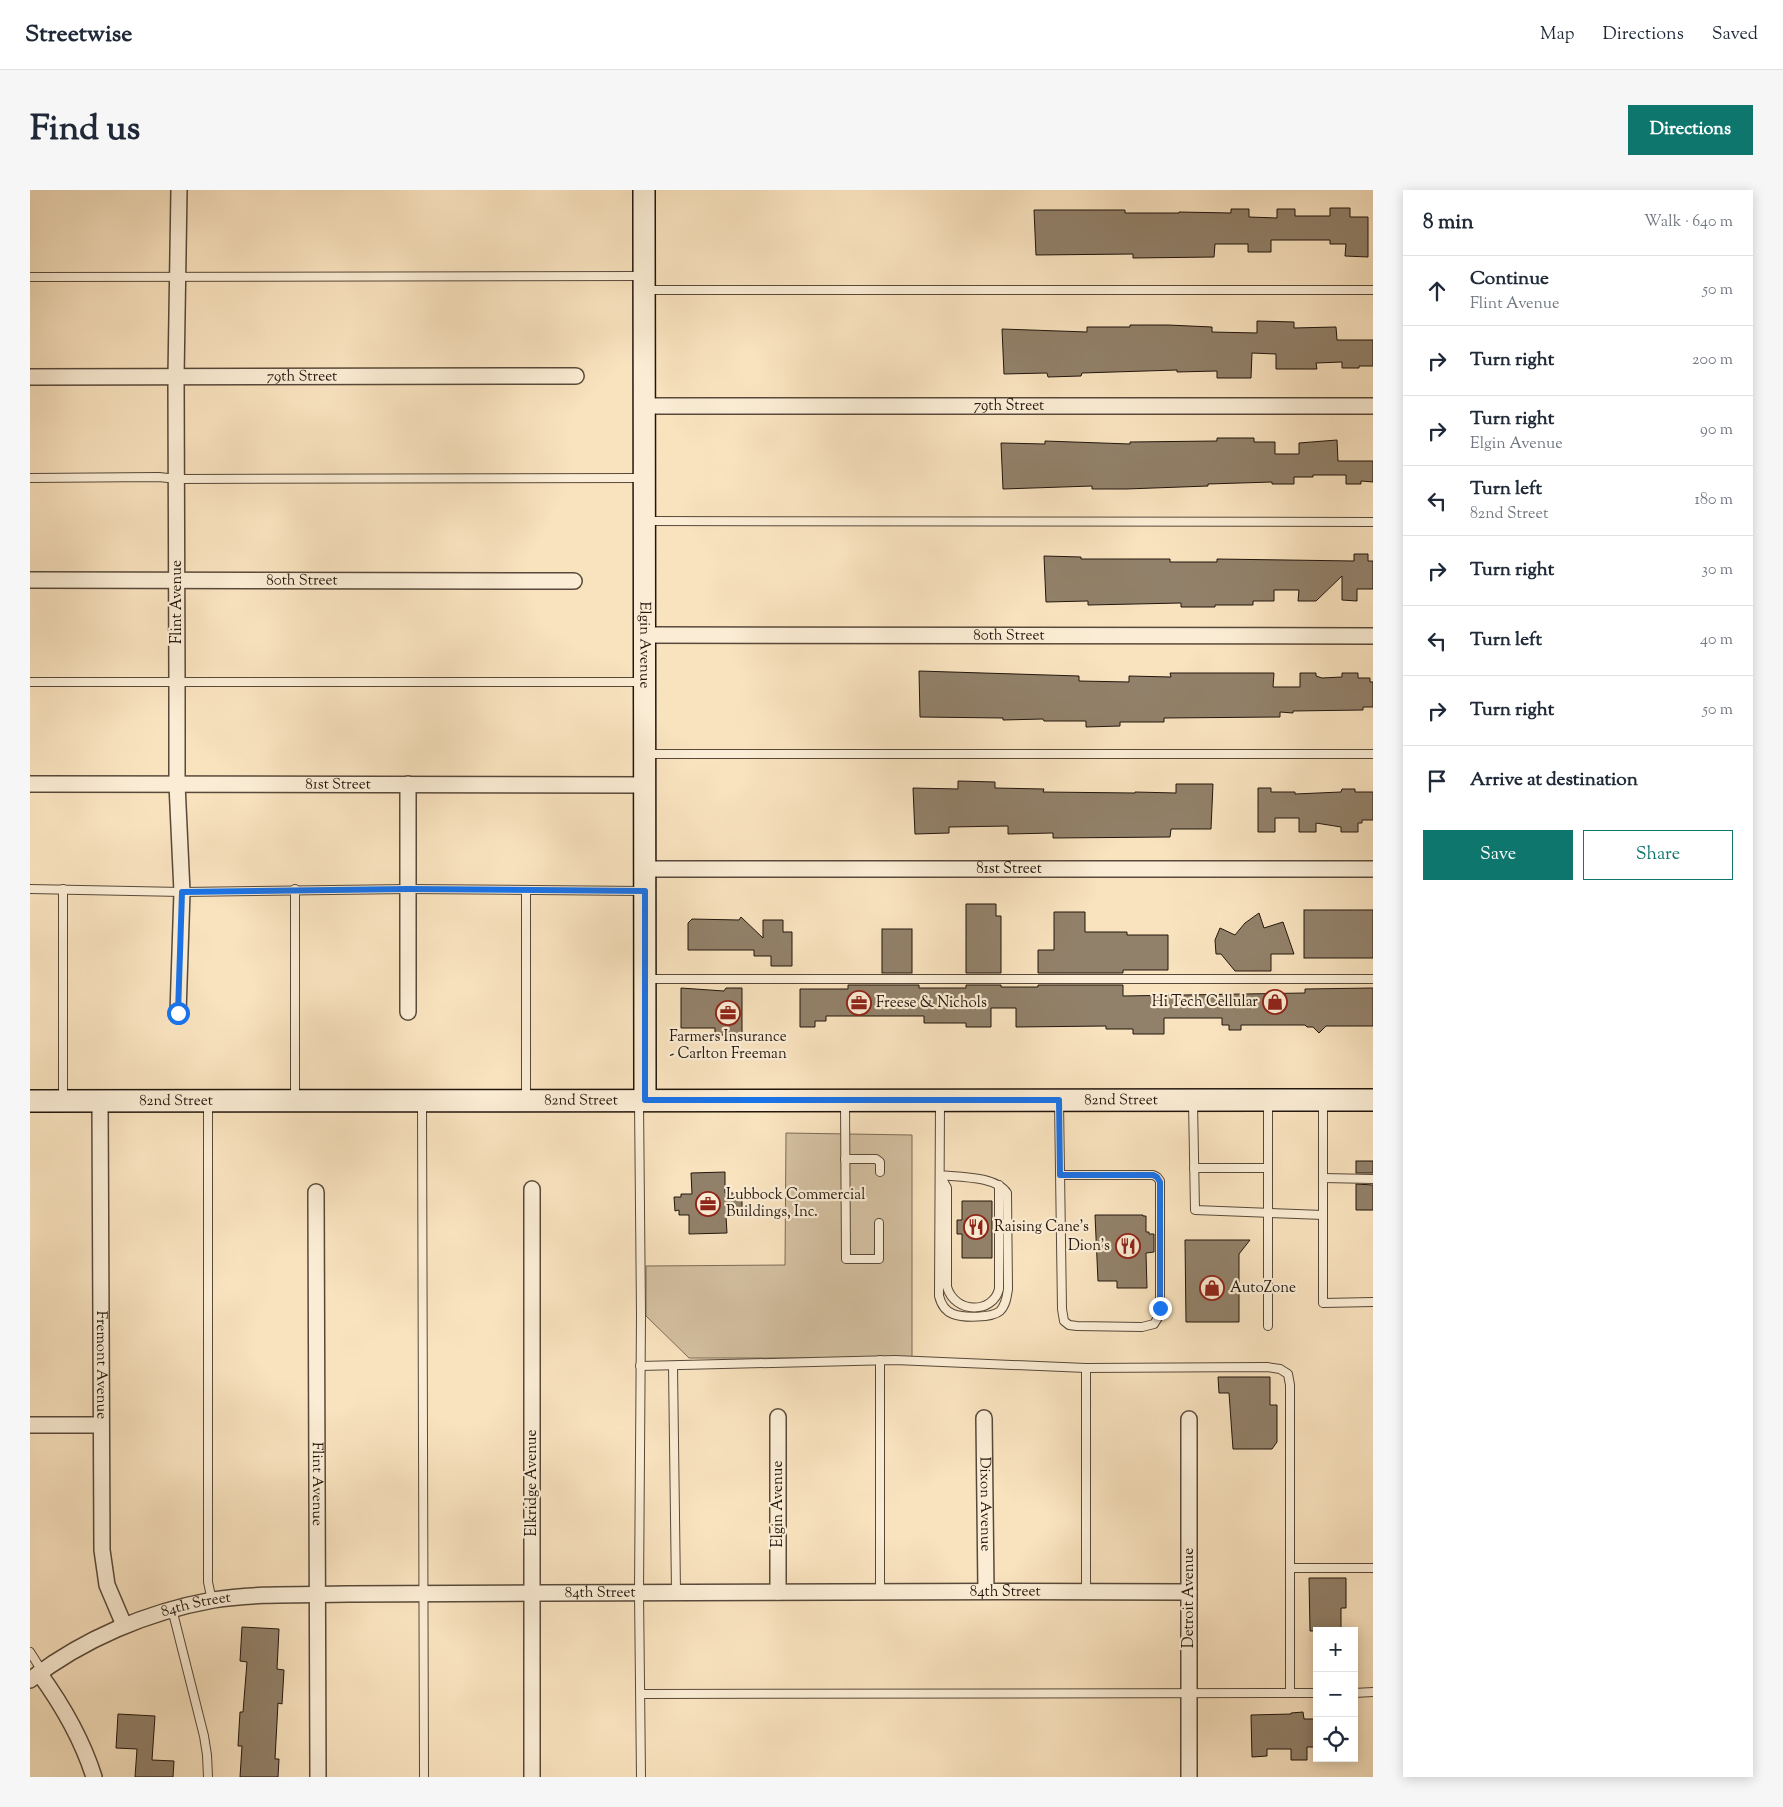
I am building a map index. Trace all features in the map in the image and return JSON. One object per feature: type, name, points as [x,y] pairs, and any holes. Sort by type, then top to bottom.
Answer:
[{"type":"main road","name":"Elgin Avenue","points":[[642,1100],[645,979],[644,190]]},
{"type":"main road","name":"82nd Street","points":[[30,1101],[1373,1100]]},
{"type":"street","name":"Flint Avenue","points":[[178,1013],[182,892],[177,784],[176,377],[179,190]]},
{"type":"street","name":"79th Street","points":[[30,377],[576,376]]},
{"type":"street","name":"79th Street","points":[[644,406],[1373,406]]},
{"type":"street","name":"80th Street","points":[[30,580],[574,581]]},
{"type":"street","name":"80th Street","points":[[644,635],[1373,636]]},
{"type":"street","name":"81st Street","points":[[30,784],[645,785]]},
{"type":"street","points":[[408,784],[408,1012]]},
{"type":"street","name":"81st Street","points":[[645,869],[1373,869]]},
{"type":"street","name":"Fremont Avenue","points":[[100,1101],[103,1569],[107,1585],[124,1625]]},
{"type":"street","name":"Elkridge Avenue","points":[[532,1189],[532,1777]]},
{"type":"street","name":"Flint Avenue","points":[[316,1192],[318,1777]]},
{"type":"street","name":"Elgin Avenue","points":[[778,1417],[778,1592]]},
{"type":"street","name":"Dixon Avenue","points":[[984,1418],[986,1591]]},
{"type":"street","name":"Detroit Avenue","points":[[1189,1419],[1189,1777]]},
{"type":"street","points":[[30,1425],[101,1425]]},
{"type":"street","name":"84th Street","points":[[37,1675],[88,1643],[124,1625],[146,1617],[172,1609],[212,1601],[255,1596],[639,1592],[1189,1592]]},
{"type":"street","points":[[37,1675],[60,1701],[88,1757],[94,1777]]},
{"type":"lane","points":[[30,277],[1373,290]]},
{"type":"lane","points":[[30,478],[644,478]]},
{"type":"lane","points":[[644,521],[1373,522]]},
{"type":"lane","points":[[30,682],[644,682]]},
{"type":"lane","points":[[645,754],[1373,754]]},
{"type":"lane","points":[[30,889],[182,892],[295,889],[645,891]]},
{"type":"lane","points":[[63,889],[63,1101]]},
{"type":"lane","points":[[295,889],[295,1101]]},
{"type":"lane","points":[[526,890],[526,1100]]},
{"type":"lane","points":[[645,979],[1373,979]]},
{"type":"lane","points":[[641,1777],[639,1592],[642,1100]]},
{"type":"lane","points":[[845,1100],[846,1259],[879,1259],[879,1223]]},
{"type":"lane","points":[[940,1100],[939,1296],[943,1307],[953,1314],[960,1316],[989,1316],[1001,1310],[1007,1298],[1007,1193],[999,1184],[989,1181],[940,1175]]},
{"type":"lane","points":[[1059,1100],[1060,1175],[1062,1309],[1064,1322],[1077,1326],[1142,1327],[1154,1324],[1159,1316],[1161,1189],[1157,1177],[1153,1175],[1060,1175]]},
{"type":"lane","points":[[1193,1100],[1195,1210],[1323,1215]]},
{"type":"lane","points":[[1268,1100],[1268,1326]]},
{"type":"lane","points":[[1323,1100],[1323,1303],[1373,1302]]},
{"type":"lane","points":[[208,1101],[208,1582],[212,1601]]},
{"type":"lane","points":[[422,1101],[424,1777]]},
{"type":"lane","points":[[845,1159],[876,1160],[880,1162],[880,1172]]},
{"type":"lane","points":[[1194,1168],[1268,1168]]},
{"type":"lane","points":[[940,1175],[947,1188],[949,1293],[956,1303],[966,1306],[989,1304],[997,1295],[999,1288],[999,1184]]},
{"type":"lane","points":[[1323,1178],[1373,1179]]},
{"type":"lane","points":[[640,1366],[880,1360],[1086,1368],[1267,1367],[1280,1369],[1288,1374],[1290,1385],[1290,1693]]},
{"type":"lane","points":[[880,1360],[880,1591]]},
{"type":"lane","points":[[673,1366],[676,1592]]},
{"type":"lane","points":[[1086,1368],[1086,1592]]},
{"type":"lane","points":[[1290,1568],[1373,1568]]},
{"type":"lane","points":[[172,1609],[204,1736],[208,1777]]},
{"type":"lane","points":[[30,1652],[37,1675]]},
{"type":"lane","points":[[1358,1693],[1373,1692]]},
{"type":"lane","points":[[641,1694],[1313,1693]]},
{"type":"shaded area","points":[[786,1133],[912,1135],[912,1358],[689,1358],[646,1316],[646,1266],[785,1265]]},
{"type":"building","points":[[1330,208],[1350,208],[1350,217],[1368,217],[1368,257],[1345,256],[1346,244],[1330,244],[1330,240],[1271,240],[1271,252],[1248,252],[1248,244],[1215,244],[1214,257],[1133,258],[1133,254],[1036,255],[1034,210],[1125,210],[1125,213],[1231,213],[1231,209],[1249,209],[1249,217],[1277,218],[1277,209],[1295,209],[1295,216],[1330,216]]},
{"type":"building","points":[[1257,321],[1294,322],[1294,328],[1336,327],[1337,340],[1373,340],[1373,366],[1342,368],[1342,362],[1316,363],[1317,369],[1276,369],[1276,354],[1252,353],[1251,378],[1217,378],[1217,371],[1177,372],[1177,370],[1082,373],[1081,376],[1048,377],[1047,373],[1004,374],[1002,329],[1087,332],[1087,327],[1168,325],[1212,327],[1212,332],[1257,333]]},
{"type":"building","points":[[1217,438],[1254,438],[1254,442],[1275,442],[1275,454],[1299,454],[1299,443],[1337,440],[1338,461],[1373,461],[1373,482],[1361,481],[1361,484],[1346,484],[1346,475],[1313,475],[1313,477],[1294,477],[1294,484],[1272,484],[1272,482],[1126,489],[1092,489],[1092,486],[1003,489],[1001,443],[1045,444],[1045,441],[1130,444],[1130,442],[1217,441]]},
{"type":"building","points":[[1354,554],[1368,554],[1368,561],[1373,561],[1373,589],[1357,589],[1357,601],[1342,600],[1342,576],[1316,601],[1298,601],[1299,590],[1274,590],[1274,601],[1253,601],[1253,605],[1215,605],[1215,607],[1181,607],[1181,603],[1088,605],[1088,601],[1046,602],[1044,556],[1081,557],[1081,559],[1170,559],[1170,562],[1217,562],[1217,559],[1354,561]]},
{"type":"building","points":[[919,671],[1079,676],[1079,681],[1129,682],[1129,676],[1171,677],[1170,673],[1274,673],[1273,687],[1300,687],[1300,673],[1316,673],[1316,676],[1322,678],[1342,677],[1342,673],[1358,673],[1358,678],[1370,678],[1370,682],[1373,682],[1373,707],[1363,707],[1363,710],[1280,712],[1280,717],[1164,718],[1164,722],[1120,722],[1120,726],[1086,727],[1086,721],[920,717]]},
{"type":"building","points":[[958,781],[995,782],[995,788],[1044,789],[1043,792],[1176,793],[1176,784],[1213,784],[1211,829],[1171,829],[1170,837],[1053,838],[1053,833],[1008,834],[1008,826],[949,827],[949,833],[915,834],[913,788],[958,789]]},
{"type":"building","points":[[1258,788],[1271,788],[1271,792],[1295,792],[1295,794],[1341,792],[1342,789],[1355,789],[1355,792],[1373,792],[1373,820],[1362,820],[1362,823],[1358,823],[1358,832],[1341,832],[1341,827],[1316,823],[1316,832],[1299,832],[1299,818],[1275,818],[1275,832],[1258,832]]},
{"type":"building","points":[[966,904],[996,904],[996,916],[1001,916],[1001,973],[966,973]]},
{"type":"building","points":[[1304,910],[1373,910],[1373,958],[1304,958]]},
{"type":"building","points":[[1054,912],[1085,912],[1085,932],[1127,932],[1127,935],[1168,935],[1168,970],[1123,970],[1123,973],[1038,973],[1038,950],[1054,950]]},
{"type":"building","points":[[1259,913],[1264,928],[1283,922],[1294,954],[1271,954],[1271,971],[1235,971],[1221,954],[1216,954],[1215,940],[1220,928],[1235,935],[1245,923]]},
{"type":"building","points":[[741,917],[763,938],[763,920],[783,920],[783,932],[792,932],[792,966],[771,966],[771,956],[754,956],[754,950],[688,950],[688,923],[692,919],[739,920]]},
{"type":"building","points":[[882,929],[912,929],[912,973],[882,973]]},
{"type":"building","points":[[848,985],[919,985],[919,988],[966,988],[966,985],[1038,987],[1038,985],[1123,985],[1123,996],[1305,993],[1305,989],[1373,988],[1373,1026],[1326,1026],[1319,1033],[1313,1027],[1305,1025],[1241,1025],[1241,1030],[1229,1030],[1229,1025],[1222,1025],[1222,1018],[1164,1018],[1164,1034],[1133,1034],[1133,1029],[1106,1029],[1106,1026],[1016,1027],[1016,1008],[991,1008],[991,1027],[966,1027],[966,1023],[924,1023],[924,1016],[826,1016],[826,1021],[815,1021],[815,1027],[800,1027],[800,989],[848,989]]},
{"type":"building","points":[[681,988],[724,991],[726,988],[742,988],[742,1035],[715,1035],[715,1028],[681,1028]]},
{"type":"building","points":[[1356,1161],[1373,1161],[1373,1173],[1356,1173]]},
{"type":"building","name":"Lubbock Commercial Buildings, Inc.","points":[[725,1172],[725,1193],[736,1193],[736,1196],[742,1196],[742,1213],[737,1213],[737,1216],[726,1216],[727,1233],[689,1234],[689,1215],[679,1215],[679,1210],[675,1211],[674,1197],[681,1197],[681,1194],[692,1194],[691,1173]]},
{"type":"building","points":[[1356,1184],[1373,1185],[1373,1210],[1356,1210]]},
{"type":"building","name":"Raising Cane's","points":[[962,1201],[992,1201],[992,1258],[962,1258],[962,1234],[957,1234],[957,1220],[962,1220]]},
{"type":"building","name":"Dion's","points":[[1095,1215],[1146,1216],[1146,1232],[1154,1234],[1154,1252],[1146,1253],[1147,1288],[1117,1288],[1117,1281],[1098,1281]]},
{"type":"building","name":"AutoZone","points":[[1185,1240],[1250,1240],[1239,1254],[1239,1322],[1186,1322]]},
{"type":"building","points":[[1218,1377],[1270,1377],[1270,1405],[1277,1405],[1277,1442],[1272,1449],[1233,1449],[1229,1393],[1219,1393]]},
{"type":"building","points":[[1309,1578],[1346,1578],[1346,1608],[1341,1608],[1341,1627],[1313,1627],[1313,1631],[1310,1631]]},
{"type":"building","points":[[242,1627],[279,1629],[277,1669],[284,1670],[282,1704],[278,1703],[275,1759],[279,1759],[278,1777],[240,1777],[242,1746],[238,1746],[240,1712],[243,1712],[247,1662],[240,1661]]},
{"type":"building","points":[[1303,1712],[1304,1719],[1313,1719],[1313,1747],[1307,1747],[1307,1760],[1291,1760],[1291,1749],[1267,1749],[1267,1756],[1252,1757],[1251,1715]]},
{"type":"building","points":[[118,1714],[155,1716],[152,1760],[174,1761],[173,1777],[135,1777],[137,1749],[116,1748]]},
{"type":"place","name":"Hi Tech Cellular","points":[[1275,1002]]},
{"type":"place","name":"Freese & Nichols","points":[[859,1003]]},
{"type":"place","name":"Farmers Insurance - Carlton Freeman","points":[[728,1013]]},
{"type":"place","name":"Lubbock Commercial Buildings, Inc.","points":[[708,1204]]},
{"type":"place","name":"Raising Cane's","points":[[976,1227]]},
{"type":"place","name":"Dion's","points":[[1128,1246]]},
{"type":"place","name":"AutoZone","points":[[1212,1288]]},
{"type":"route","points":[[178,1013],[182,892],[295,889],[645,891],[645,1100],[1059,1100],[1060,1175],[1153,1175],[1160,1182],[1160,1308]]}]
